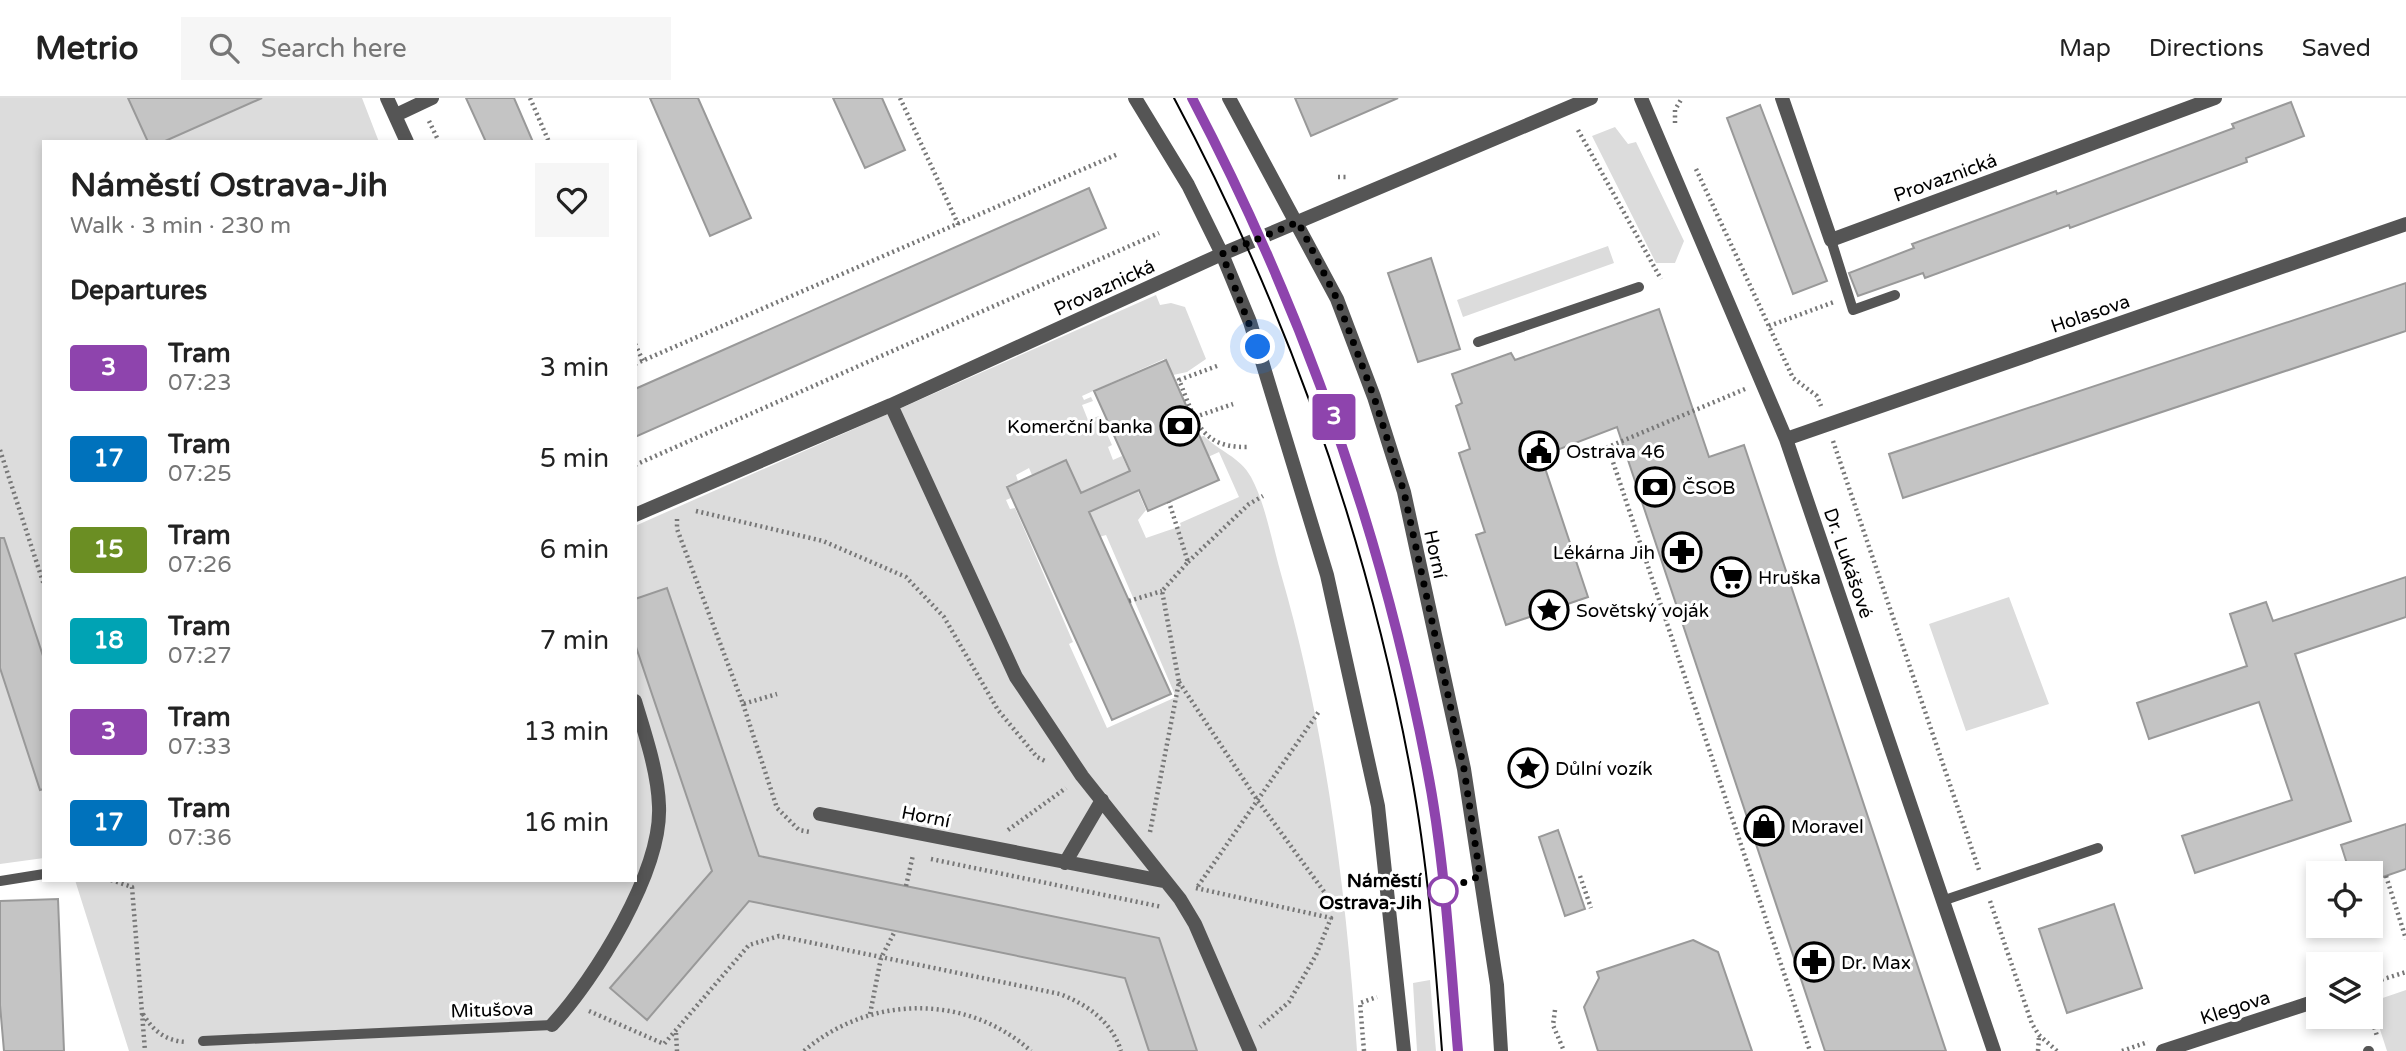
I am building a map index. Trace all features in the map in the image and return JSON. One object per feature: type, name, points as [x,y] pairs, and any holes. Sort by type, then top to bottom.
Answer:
[{"type":"street","points":[[387,98],[406,140]]},
{"type":"street","points":[[396,115],[432,98]]},
{"type":"street","points":[[1135,98],[1188,185],[1222,254],[1250,321],[1327,575],[1378,806],[1404,1051]]},
{"type":"street","name":"Horní","points":[[1229,98],[1337,299],[1374,397],[1404,492],[1464,769],[1497,985],[1501,1051]]},
{"type":"street","name":"Provaznická","points":[[637,514],[891,405],[1222,254],[1591,98]]},
{"type":"street","name":"Dr. Lukášové","points":[[1641,98],[1786,439],[1994,1051]]},
{"type":"street","points":[[1782,98],[1831,240]]},
{"type":"street","name":"Provaznická","points":[[1831,240],[2215,98]]},
{"type":"street","name":"Holasova","points":[[1786,439],[2406,224]]},
{"type":"street","points":[[891,405],[1016,677],[1082,776],[1180,899],[1195,924],[1250,1051]]},
{"type":"street","name":"Mitušova","points":[[552,1026],[572,1003],[632,905],[651,864],[659,806],[637,710]]},
{"type":"street","points":[[1065,863],[1102,800]]},
{"type":"street","name":"Horní","points":[[820,814],[1163,881]]},
{"type":"street","name":"Klegova","points":[[2163,1051],[2306,1004]]},
{"type":"lane","points":[[1831,240],[1853,310],[1895,295]]},
{"type":"lane","points":[[1478,342],[1639,286]]},
{"type":"lane","points":[[1942,901],[2098,848]]},
{"type":"lane","points":[[0,881],[42,874]]},
{"type":"lane","name":"Mitušova","points":[[203,1041],[552,1026]]},
{"type":"path","points":[[530,98],[548,140]]},
{"type":"path","points":[[900,98],[958,224]]},
{"type":"path","points":[[1679,134],[1675,117],[1682,98]]},
{"type":"path","points":[[1578,130],[1661,279]]},
{"type":"path","points":[[637,363],[1118,154]]},
{"type":"path","points":[[1690,158],[1793,378],[1817,396],[2032,1024],[2039,1035],[2057,1051]]},
{"type":"path","points":[[1338,177],[1348,177]]},
{"type":"path","points":[[637,464],[1159,233]]},
{"type":"path","points":[[1769,326],[1849,296]]},
{"type":"path","points":[[637,348],[643,361]]},
{"type":"path","points":[[1217,366],[1179,380],[1202,432],[1216,443],[1247,447]]},
{"type":"path","points":[[1762,382],[1608,447],[1811,1051]]},
{"type":"path","points":[[1195,417],[1233,404]]},
{"type":"path","points":[[0,450],[42,579]]},
{"type":"path","points":[[1129,601],[1162,591],[1188,562],[1249,504],[1263,496]]},
{"type":"path","points":[[1168,502],[1188,562]]},
{"type":"path","points":[[678,508],[677,529],[743,704],[777,694]]},
{"type":"path","points":[[690,510],[823,541],[906,577],[944,617],[998,710],[1037,757],[1082,776]]},
{"type":"path","points":[[1146,854],[1179,682],[1162,591]]},
{"type":"path","points":[[1179,682],[1258,801],[1336,908]]},
{"type":"path","points":[[1198,886],[1320,710]]},
{"type":"path","points":[[984,847],[1082,776]]},
{"type":"path","points":[[906,886],[912,855]]},
{"type":"path","points":[[1580,876],[1591,908]]},
{"type":"path","points":[[2386,876],[2406,939]]},
{"type":"path","points":[[117,882],[132,887],[145,1051]]},
{"type":"path","points":[[870,1014],[881,958],[895,931]]},
{"type":"path","points":[[572,1003],[664,1044],[749,945],[764,938],[779,936],[1060,994],[1077,1000],[1105,1023],[1121,1051]]},
{"type":"path","points":[[2383,979],[2406,972]]},
{"type":"path","points":[[1364,1051],[1360,1003],[1377,998]]},
{"type":"path","points":[[804,1051],[828,1032],[870,1014],[905,1008],[950,1011],[993,1024],[1031,1051]]},
{"type":"path","points":[[1555,1010],[1553,1025],[1564,1051]]},
{"type":"path","points":[[143,1013],[150,1025],[174,1041],[203,1041]]},
{"type":"path","points":[[676,1032],[677,1051]]},
{"type":"path","points":[[2038,1051],[2039,1035]]},
{"type":"shaded area","points":[[0,98],[362,98],[378,140],[42,140],[42,858],[0,864]]},
{"type":"shaded area","points":[[1615,127],[1628,144],[1636,142],[1684,241],[1675,263],[1656,263],[1592,136]]},
{"type":"shaded area","points":[[1608,246],[1614,263],[1463,317],[1457,300]]},
{"type":"shaded area","points":[[1156,295],[1160,305],[1171,303],[1185,307],[1206,359],[1187,372],[1173,375],[1164,359],[1082,396],[1084,400],[1091,397],[1093,401],[1082,405],[1088,420],[1099,416],[1112,445],[1108,447],[1113,460],[1122,456],[1129,471],[1080,493],[1065,460],[1032,475],[1029,468],[1016,475],[1018,481],[1006,486],[1011,498],[1006,500],[1010,509],[1015,508],[1073,642],[1069,644],[1107,728],[1176,697],[1106,535],[1099,537],[1088,511],[1137,489],[1146,510],[1138,520],[1146,538],[1181,526],[1180,523],[1239,497],[1219,452],[1208,457],[1199,437],[1204,436],[1235,459],[1251,477],[1265,512],[1297,632],[1322,751],[1347,930],[1357,1051],[129,1051],[76,882],[637,882],[637,525]]},
{"type":"shaded area","points":[[2009,597],[2049,704],[1966,731],[1929,624]]},
{"type":"shaded area","points":[[1430,980],[1436,1051],[1417,1051],[1413,983]]},
{"type":"shaded area","points":[[2406,990],[2406,1051],[2387,1051],[2380,1029],[2383,1029],[2383,998]]},
{"type":"building","points":[[128,98],[262,98],[168,140],[147,140]]},
{"type":"building","points":[[466,98],[514,98],[532,140],[485,140]]},
{"type":"building","points":[[650,98],[698,98],[751,218],[710,236]]},
{"type":"building","points":[[833,98],[882,98],[905,150],[865,168]]},
{"type":"building","points":[[1295,98],[1398,98],[1311,136]]},
{"type":"building","points":[[2291,102],[2304,136],[2246,158],[2247,162],[2070,228],[2069,225],[1925,278],[1923,273],[1858,296],[1849,273],[1914,248],[1912,244],[2056,191],[2057,194],[2234,128],[2232,124]]},
{"type":"building","points":[[1760,105],[1827,281],[1793,294],[1727,118]]},
{"type":"building","points":[[1089,188],[1106,228],[637,436],[637,388]]},
{"type":"building","points":[[1431,258],[1460,349],[1418,362],[1388,273]]},
{"type":"building","points":[[2406,283],[2406,331],[1903,498],[1889,454]]},
{"type":"building","points":[[1659,309],[1709,457],[1744,445],[1946,1051],[1825,1051],[1617,427],[1541,456],[1588,597],[1506,625],[1476,535],[1485,532],[1459,453],[1470,449],[1456,406],[1462,403],[1452,374],[1511,353],[1515,360]]},
{"type":"building","points":[[1166,360],[1219,480],[1148,511],[1139,490],[1089,512],[1171,694],[1112,720],[1007,487],[1066,460],[1081,493],[1130,471],[1094,391]]},
{"type":"building","points":[[0,538],[4,538],[42,653],[42,790],[0,668]]},
{"type":"building","points":[[2406,577],[2406,617],[2295,654],[2351,821],[2195,873],[2182,836],[2292,800],[2259,702],[2149,739],[2137,703],[2247,666],[2230,614],[2266,602],[2273,621]]},
{"type":"building","points":[[667,588],[759,856],[1159,938],[1197,1051],[1149,1051],[1125,978],[749,901],[647,1020],[610,988],[712,871],[637,650],[637,598]]},
{"type":"building","points":[[2406,824],[2406,869],[2383,877],[2383,861],[2346,861],[2341,845]]},
{"type":"building","points":[[1558,830],[1585,909],[1565,916],[1539,837]]},
{"type":"building","points":[[58,899],[64,1051],[4,1051],[0,1005],[0,901]]},
{"type":"building","points":[[2114,904],[2142,988],[2067,1013],[2039,929]]},
{"type":"building","points":[[1693,940],[1718,952],[1752,1051],[1598,1051],[1584,1007],[1599,978],[1597,972]]},
{"type":"tram line","points":[[1174,98],[1253,260],[1287,342],[1318,426],[1371,597],[1393,685],[1417,807],[1430,912],[1442,1051]]},
{"type":"tram line","points":[[1192,98],[1232,178],[1303,341],[1362,508],[1387,594],[1409,680],[1433,803],[1446,909],[1458,1051]]},
{"type":"tram line","name":"3","points":[[1192,98],[1262,238],[1313,360],[1380,563],[1427,769],[1442,882],[1458,1051]]},
{"type":"place","name":"Komerční banka","points":[[1180,426]]},
{"type":"place","name":"Ostrava 46","points":[[1539,451]]},
{"type":"place","name":"ČSOB","points":[[1655,487]]},
{"type":"place","name":"Lékárna Jih","points":[[1682,552]]},
{"type":"place","name":"Hruška","points":[[1731,577]]},
{"type":"place","name":"Sovětský voják","points":[[1549,610]]},
{"type":"place","name":"Důlní vozík","points":[[1528,768]]},
{"type":"place","name":"Moravel","points":[[1764,826]]},
{"type":"place","name":"Náměstí Ostrava-Jih","points":[[1443,891]]},
{"type":"place","name":"Dr. Max","points":[[1814,962]]},
{"type":"route","points":[[1258,347],[1222,254],[1298,222],[1337,299],[1374,397],[1404,492],[1464,769],[1480,876],[1443,891]]}]
